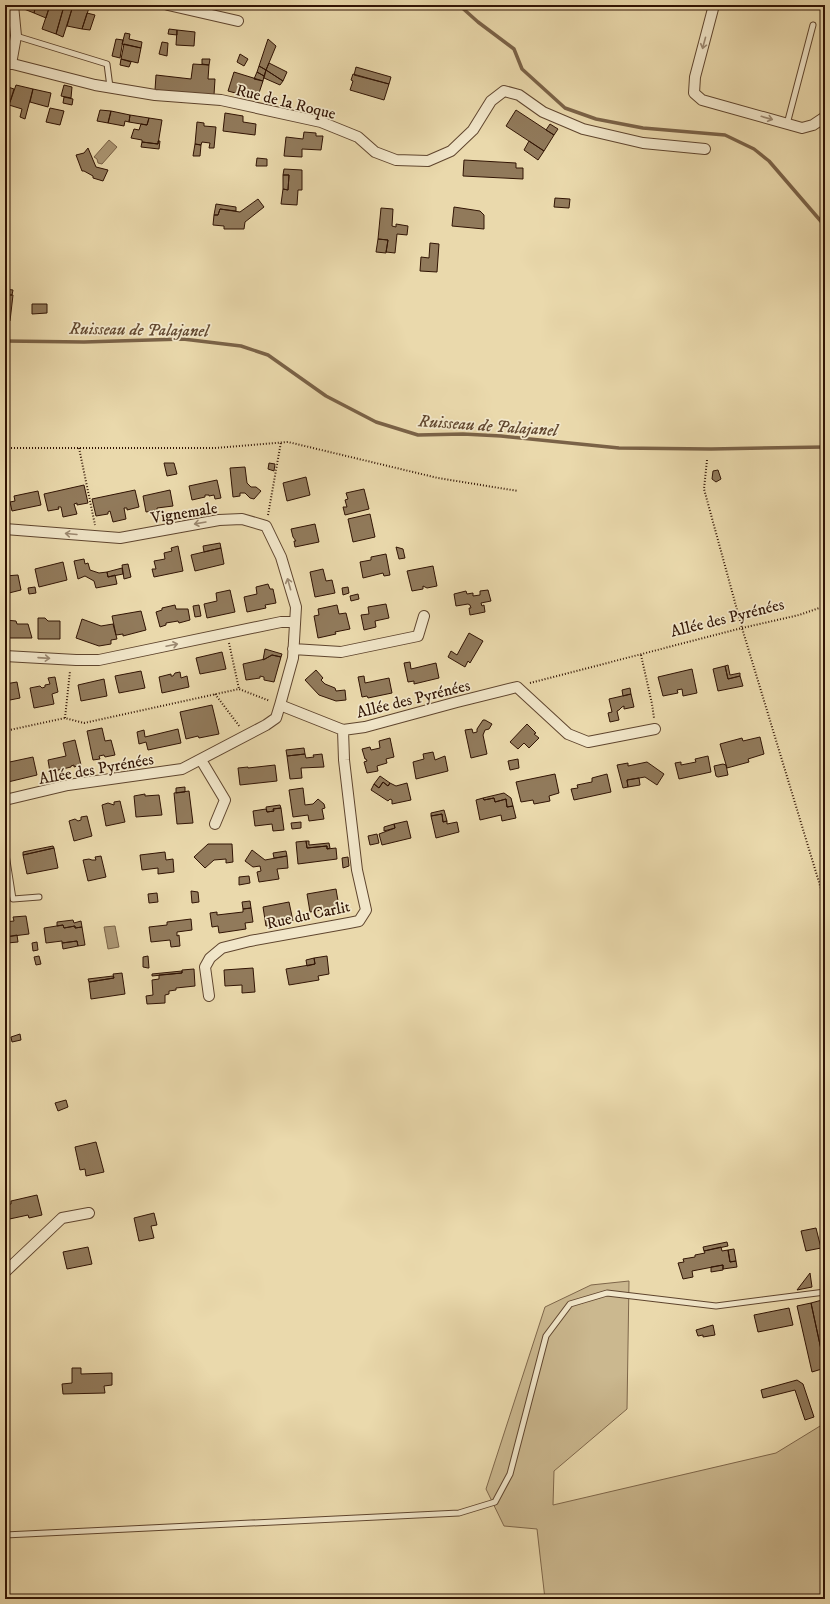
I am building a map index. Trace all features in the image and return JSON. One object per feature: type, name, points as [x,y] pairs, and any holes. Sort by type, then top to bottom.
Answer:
[{"type":"street","points":[[8,63],[16,36],[13,5]]},
{"type":"street","points":[[168,5],[238,21]]},
{"type":"street","points":[[714,5],[695,77],[694,93],[702,100],[802,128],[814,126],[825,117]]},
{"type":"street","name":"Rue de la Roque","points":[[8,63],[110,87],[155,95],[221,100],[321,122],[358,137],[376,152],[396,160],[428,161],[452,151],[473,130],[491,101],[504,90],[519,95],[543,112],[583,129],[643,143],[705,149]]},
{"type":"street","name":"Vignemale","points":[[5,529],[120,538],[219,520],[242,519],[266,526]]},
{"type":"street","points":[[266,526],[281,557],[296,608],[293,658],[280,705]]},
{"type":"street","points":[[293,649],[341,652],[418,636],[424,616]]},
{"type":"street","points":[[5,656],[99,660],[281,622],[295,622]]},
{"type":"street","points":[[517,687],[568,734],[588,742],[655,730]]},
{"type":"street","name":"Allée des Pyrénées","points":[[5,800],[68,785],[182,769],[266,725],[276,718],[280,705],[343,730],[365,727],[517,687]]},
{"type":"street","name":"Rue du Carlit","points":[[209,996],[205,967],[210,958],[222,948],[250,941],[349,924],[359,921],[366,910],[357,870],[344,760],[343,730]]},
{"type":"street","points":[[200,760],[225,800],[215,824]]},
{"type":"street","points":[[5,1272],[62,1218],[89,1213]]},
{"type":"lane","points":[[787,124],[813,25]]},
{"type":"lane","points":[[16,36],[107,64],[110,87]]},
{"type":"lane","points":[[5,848],[13,900],[39,897]]},
{"type":"lane","points":[[5,1535],[459,1513],[495,1502],[510,1474],[546,1336],[570,1304],[607,1293],[716,1306],[825,1292]]},
{"type":"path","points":[[266,526],[281,442]]},
{"type":"path","points":[[5,448],[215,448],[288,442],[438,478],[518,491]]},
{"type":"path","points":[[78,448],[97,536]]},
{"type":"path","points":[[707,460],[704,489],[742,628],[825,902]]},
{"type":"path","name":"Allée des Pyrénées","points":[[517,687],[742,628],[799,615],[825,606]]},
{"type":"path","points":[[227,633],[239,689]]},
{"type":"path","points":[[641,655],[652,704],[655,730]]},
{"type":"path","points":[[65,718],[71,660]]},
{"type":"path","points":[[5,731],[65,718],[84,723],[239,689],[280,705]]},
{"type":"path","points":[[215,694],[246,736]]},
{"type":"shaded area","points":[[109,140],[117,147],[102,164],[98,163],[97,159],[94,157]]},
{"type":"shaded area","points":[[115,926],[119,947],[108,949],[104,927]]},
{"type":"shaded area","points":[[629,1281],[627,1409],[554,1471],[553,1505],[776,1453],[825,1423],[825,1599],[545,1599],[537,1529],[504,1526],[486,1489],[545,1307],[591,1285]]},
{"type":"building","points":[[20,5],[36,5],[34,13],[19,7]]},
{"type":"building","points":[[36,5],[50,5],[46,18],[34,13]]},
{"type":"building","points":[[50,5],[64,6],[56,34],[42,29]]},
{"type":"building","points":[[73,5],[81,5],[89,8],[82,29],[67,26]]},
{"type":"building","points":[[64,6],[72,9],[63,37],[56,34]]},
{"type":"building","points":[[87,13],[95,15],[90,30],[82,29]]},
{"type":"building","points":[[169,29],[177,30],[177,35],[168,34]]},
{"type":"building","points":[[177,30],[195,32],[194,46],[176,45]]},
{"type":"building","points":[[125,33],[130,34],[129,39],[142,42],[141,48],[122,44]]},
{"type":"building","points":[[116,39],[123,40],[120,58],[112,56]]},
{"type":"building","points":[[268,39],[276,46],[266,70],[259,66]]},
{"type":"building","points":[[162,42],[168,43],[167,56],[159,54]]},
{"type":"building","points":[[124,44],[141,48],[138,63],[121,59]]},
{"type":"building","points":[[240,54],[248,59],[244,66],[237,62]]},
{"type":"building","points":[[121,59],[131,62],[129,67],[120,65]]},
{"type":"building","points":[[202,59],[210,59],[209,65],[202,64]]},
{"type":"building","points":[[269,63],[287,72],[283,81],[266,70]]},
{"type":"building","points":[[193,64],[209,65],[208,79],[215,79],[214,95],[155,90],[156,75],[191,79]]},
{"type":"building","points":[[259,66],[266,70],[264,76],[257,72]]},
{"type":"building","points":[[356,67],[391,77],[389,84],[354,75]]},
{"type":"building","points":[[266,70],[283,81],[280,85],[264,78]]},
{"type":"building","points":[[234,72],[263,81],[257,99],[228,91]]},
{"type":"building","points":[[257,72],[264,76],[263,81],[254,79]]},
{"type":"building","points":[[353,74],[389,84],[384,100],[350,90],[353,81],[351,80]]},
{"type":"building","points":[[16,85],[33,89],[25,119],[20,117],[22,109],[9,105]]},
{"type":"building","points":[[64,85],[72,87],[71,98],[61,96]]},
{"type":"building","points":[[5,86],[14,89],[10,102],[5,101]]},
{"type":"building","points":[[33,89],[51,93],[48,107],[30,102]]},
{"type":"building","points":[[64,97],[73,99],[72,105],[63,103]]},
{"type":"building","points":[[50,108],[64,111],[60,125],[46,122]]},
{"type":"building","points":[[100,110],[111,111],[108,123],[97,121]]},
{"type":"building","points":[[516,110],[554,135],[544,151],[506,126]]},
{"type":"building","points":[[111,111],[130,115],[129,122],[125,121],[124,126],[108,123]]},
{"type":"building","points":[[225,113],[243,116],[243,122],[256,124],[255,135],[223,131]]},
{"type":"building","points":[[130,115],[149,118],[147,125],[129,122]]},
{"type":"building","points":[[149,118],[162,120],[158,144],[142,142],[142,140],[131,138],[134,129],[139,130],[141,124],[147,125]]},
{"type":"building","points":[[197,122],[204,123],[204,126],[216,127],[214,148],[209,148],[210,143],[202,142],[201,145],[195,144]]},
{"type":"building","points":[[550,124],[558,129],[554,135],[546,130]]},
{"type":"building","points":[[304,132],[316,133],[316,136],[323,136],[321,150],[302,149],[302,157],[284,156],[286,137],[303,139]]},
{"type":"building","points":[[158,141],[160,141],[159,149],[141,147],[142,142],[158,144]]},
{"type":"building","points":[[529,141],[544,151],[538,160],[524,150]]},
{"type":"building","points":[[195,144],[201,145],[200,156],[193,156]]},
{"type":"building","points":[[88,148],[96,167],[108,170],[103,181],[93,178],[93,176],[82,171],[76,155],[84,153]]},
{"type":"building","points":[[257,158],[267,159],[267,166],[256,166]]},
{"type":"building","points":[[464,160],[516,163],[516,168],[523,168],[523,179],[463,176]]},
{"type":"building","points":[[284,169],[302,170],[302,190],[298,190],[297,205],[281,204],[283,189],[288,190],[289,175],[283,175]]},
{"type":"building","points":[[283,175],[289,175],[288,190],[283,189]]},
{"type":"building","points":[[555,198],[570,199],[569,208],[554,207]]},
{"type":"building","points":[[258,199],[264,207],[245,222],[244,229],[224,229],[224,226],[213,225],[214,215],[218,215],[220,209],[240,212]]},
{"type":"building","points":[[216,204],[236,207],[236,211],[220,209],[218,215],[214,215]]},
{"type":"building","points":[[454,207],[480,211],[484,215],[484,229],[452,226]]},
{"type":"building","points":[[381,208],[393,209],[392,226],[396,227],[396,224],[408,226],[407,235],[397,234],[395,253],[386,252],[388,240],[378,239]]},
{"type":"building","points":[[378,239],[388,240],[386,253],[376,252]]},
{"type":"building","points":[[430,243],[439,244],[437,272],[420,271],[421,257],[429,258]]},
{"type":"building","points":[[5,289],[13,290],[12,295],[5,295]]},
{"type":"building","points":[[5,295],[13,295],[10,321],[5,320]]},
{"type":"building","points":[[32,304],[47,304],[47,313],[32,314]]},
{"type":"building","points":[[164,463],[174,463],[177,474],[167,476]]},
{"type":"building","points":[[269,463],[275,464],[274,471],[268,469]]},
{"type":"building","points":[[245,467],[247,483],[251,487],[256,487],[261,491],[254,499],[250,498],[245,493],[240,493],[240,496],[233,497],[230,468]]},
{"type":"building","points":[[718,470],[721,479],[716,482],[712,479],[713,471]]},
{"type":"building","points":[[306,477],[310,495],[287,501],[283,483]]},
{"type":"building","points":[[217,480],[221,498],[215,499],[214,495],[205,495],[205,497],[192,500],[189,486]]},
{"type":"building","points":[[84,485],[88,503],[77,505],[77,503],[74,504],[77,514],[63,517],[61,507],[58,507],[59,509],[48,511],[44,494]]},
{"type":"building","points":[[364,489],[369,509],[345,515],[343,507],[347,507],[345,500],[348,499],[346,493]]},
{"type":"building","points":[[135,490],[139,507],[127,510],[127,508],[124,508],[126,519],[113,522],[110,511],[108,514],[96,516],[92,499]]},
{"type":"building","points":[[170,490],[173,506],[157,508],[157,510],[146,512],[143,496]]},
{"type":"building","points":[[38,491],[41,505],[12,511],[10,502],[15,501],[14,496]]},
{"type":"building","points":[[370,514],[375,537],[353,542],[348,519]]},
{"type":"building","points":[[315,524],[319,542],[295,547],[294,541],[296,541],[293,537],[291,529]]},
{"type":"building","points":[[220,543],[221,548],[204,552],[203,546]]},
{"type":"building","points":[[178,546],[183,571],[154,577],[152,569],[156,569],[154,561],[165,559],[164,553],[172,551],[171,548]]},
{"type":"building","points":[[396,547],[403,549],[405,558],[399,559]]},
{"type":"building","points":[[221,548],[224,564],[195,571],[191,555]]},
{"type":"building","points":[[386,554],[390,575],[384,576],[383,573],[363,578],[360,562],[371,560],[371,557]]},
{"type":"building","points":[[84,559],[85,564],[88,563],[90,570],[99,573],[107,572],[108,577],[115,575],[117,584],[96,588],[94,581],[85,576],[78,579],[74,561]]},
{"type":"building","points":[[63,562],[67,580],[39,587],[35,569]]},
{"type":"building","points":[[128,564],[131,577],[124,579],[122,565]]},
{"type":"building","points":[[433,566],[437,586],[427,588],[423,586],[423,589],[412,591],[407,571]]},
{"type":"building","points":[[122,568],[123,574],[108,577],[107,572]]},
{"type":"building","points":[[323,569],[326,581],[332,580],[335,593],[315,597],[310,572]]},
{"type":"building","points":[[18,575],[21,590],[5,594],[5,576]]},
{"type":"building","points":[[268,584],[270,589],[273,589],[276,603],[265,605],[266,608],[247,612],[244,597],[257,594],[256,587]]},
{"type":"building","points":[[35,587],[36,593],[29,594],[28,588]]},
{"type":"building","points":[[348,587],[349,593],[343,595],[342,588]]},
{"type":"building","points":[[230,590],[235,612],[207,618],[204,604],[217,601],[216,593]]},
{"type":"building","points":[[488,590],[491,601],[481,603],[482,606],[484,605],[485,612],[470,615],[470,605],[456,606],[454,594],[466,591],[467,594],[473,593],[473,596],[480,595],[480,591]]},
{"type":"building","points":[[358,594],[359,599],[351,601],[350,596]]},
{"type":"building","points":[[386,604],[389,618],[375,621],[376,627],[364,630],[361,615],[369,614],[368,607]]},
{"type":"building","points":[[175,605],[176,609],[188,609],[190,620],[179,623],[178,621],[166,623],[166,625],[160,627],[156,612],[162,610],[162,608]]},
{"type":"building","points":[[199,605],[201,616],[195,617],[193,606]]},
{"type":"building","points":[[337,605],[339,614],[346,613],[350,629],[318,638],[314,616],[319,615],[318,609]]},
{"type":"building","points":[[141,611],[146,630],[123,636],[123,634],[116,635],[112,616]]},
{"type":"building","points":[[38,618],[45,618],[48,621],[60,621],[60,639],[38,639]]},
{"type":"building","points":[[82,619],[101,626],[113,624],[117,639],[111,640],[111,644],[99,646],[76,638]]},
{"type":"building","points":[[5,620],[16,621],[17,624],[28,624],[32,638],[5,638]]},
{"type":"building","points":[[469,633],[483,641],[470,663],[468,661],[465,667],[448,657],[451,651],[457,655]]},
{"type":"building","points":[[265,649],[282,654],[281,657],[272,655],[263,660]]},
{"type":"building","points":[[222,652],[226,669],[200,674],[196,658]]},
{"type":"building","points":[[272,655],[281,657],[274,682],[264,680],[264,677],[260,676],[260,678],[246,680],[243,664],[265,659]]},
{"type":"building","points":[[410,662],[411,669],[436,663],[439,678],[414,684],[414,681],[408,682],[404,663]]},
{"type":"building","points":[[728,665],[730,675],[740,673],[740,676],[728,679],[725,666]]},
{"type":"building","points":[[725,666],[728,679],[740,676],[743,686],[718,691],[713,669]]},
{"type":"building","points":[[692,669],[697,693],[683,696],[682,689],[677,690],[678,693],[663,696],[658,677]]},
{"type":"building","points":[[316,670],[323,678],[321,680],[325,684],[335,688],[336,691],[345,690],[346,700],[336,701],[319,695],[305,680]]},
{"type":"building","points":[[141,671],[145,688],[119,693],[115,676]]},
{"type":"building","points":[[180,672],[181,678],[187,676],[189,687],[162,693],[159,677],[171,674],[171,676],[173,676],[175,673]]},
{"type":"building","points":[[364,676],[365,683],[389,678],[392,693],[368,698],[367,696],[362,697],[358,677]]},
{"type":"building","points":[[55,677],[58,692],[52,694],[54,704],[34,708],[30,688],[40,686],[42,688],[45,687],[45,685],[50,684],[48,678]]},
{"type":"building","points":[[104,679],[107,696],[81,701],[78,685]]},
{"type":"building","points":[[17,682],[20,698],[5,701],[5,684]]},
{"type":"building","points":[[630,688],[631,694],[623,696],[622,690]]},
{"type":"building","points":[[631,694],[634,707],[624,709],[624,706],[622,707],[617,711],[619,720],[610,722],[608,713],[612,712],[609,699]]},
{"type":"building","points":[[212,705],[219,734],[186,739],[180,712]]},
{"type":"building","points":[[483,720],[492,724],[489,729],[485,730],[483,735],[487,754],[471,758],[465,730],[472,729],[473,733],[477,732],[477,729]]},
{"type":"building","points":[[527,724],[539,738],[529,748],[524,743],[518,749],[510,742]]},
{"type":"building","points":[[102,728],[105,741],[111,740],[115,755],[105,757],[104,755],[99,756],[100,759],[93,760],[87,731]]},
{"type":"building","points":[[178,729],[181,743],[148,750],[146,742],[139,744],[137,732],[144,730],[145,737]]},
{"type":"building","points":[[760,737],[764,754],[748,759],[749,762],[727,768],[720,744],[742,738],[743,741]]},
{"type":"building","points":[[390,738],[394,757],[386,759],[387,763],[377,766],[378,771],[367,773],[364,762],[367,761],[362,749],[370,747],[371,750],[380,748],[379,741]]},
{"type":"building","points":[[75,740],[81,765],[74,767],[74,765],[50,772],[48,760],[66,756],[63,743]]},
{"type":"building","points":[[304,748],[305,754],[287,756],[286,750]]},
{"type":"building","points":[[433,752],[435,760],[445,756],[448,771],[416,779],[413,762],[424,759],[423,754]]},
{"type":"building","points":[[305,754],[306,758],[314,757],[313,755],[322,754],[324,767],[301,768],[302,778],[290,779],[287,756]]},
{"type":"building","points":[[708,756],[711,772],[679,779],[675,763],[681,762],[681,765],[696,762],[695,759]]},
{"type":"building","points":[[33,757],[37,775],[8,782],[5,763]]},
{"type":"building","points":[[518,759],[519,768],[510,770],[508,761]]},
{"type":"building","points":[[647,762],[664,774],[657,785],[645,777],[627,780],[628,787],[623,788],[617,765],[628,763],[628,766]]},
{"type":"building","points":[[723,764],[726,765],[728,775],[718,777],[716,776],[714,766]]},
{"type":"building","points":[[275,765],[277,781],[240,785],[238,768]]},
{"type":"building","points":[[555,774],[559,793],[549,796],[550,801],[534,804],[533,800],[521,802],[516,782]]},
{"type":"building","points":[[607,774],[611,792],[574,800],[571,789],[578,788],[577,785],[592,782],[592,778]]},
{"type":"building","points":[[380,776],[390,783],[388,786],[383,782],[379,788],[374,784]]},
{"type":"building","points":[[639,778],[640,785],[628,787],[627,780]]},
{"type":"building","points":[[383,782],[388,786],[390,783],[396,786],[407,783],[411,800],[392,804],[392,800],[390,799],[388,801],[371,790],[374,784],[379,788]]},
{"type":"building","points":[[185,787],[185,792],[176,793],[176,788]]},
{"type":"building","points":[[303,788],[305,805],[313,804],[318,799],[324,804],[325,808],[322,809],[324,819],[309,821],[308,815],[293,817],[289,790]]},
{"type":"building","points":[[189,791],[193,823],[177,824],[174,793]]},
{"type":"building","points":[[504,793],[511,798],[513,806],[507,807],[506,799],[495,802],[494,798],[484,800],[483,798]]},
{"type":"building","points":[[145,794],[145,796],[159,795],[162,815],[136,817],[134,796]]},
{"type":"building","points":[[483,798],[484,800],[494,798],[495,802],[506,799],[507,807],[513,806],[516,818],[502,821],[501,815],[480,820],[476,800]]},
{"type":"building","points":[[120,801],[125,822],[106,826],[102,805],[108,803],[114,805],[114,802]]},
{"type":"building","points":[[280,805],[281,808],[273,809],[274,811],[267,812],[266,807]]},
{"type":"building","points":[[281,808],[284,830],[273,831],[272,824],[255,826],[253,811],[266,809],[267,812],[274,811],[273,809]]},
{"type":"building","points":[[444,810],[447,821],[443,822],[442,814],[431,816],[431,813]]},
{"type":"building","points":[[442,814],[443,822],[447,821],[447,824],[457,822],[459,832],[436,838],[431,816]]},
{"type":"building","points":[[87,816],[92,836],[74,841],[69,821],[75,819],[78,821],[81,820],[81,817]]},
{"type":"building","points":[[407,821],[411,838],[382,845],[379,834],[395,828],[394,824]]},
{"type":"building","points":[[301,822],[301,828],[292,829],[291,823]]},
{"type":"building","points":[[394,824],[395,828],[384,831],[384,827]]},
{"type":"building","points":[[377,834],[379,843],[370,845],[368,836]]},
{"type":"building","points":[[306,841],[309,841],[309,845],[329,843],[330,848],[327,849],[327,846],[307,848]]},
{"type":"building","points":[[306,841],[307,848],[327,846],[327,849],[336,848],[337,859],[298,864],[296,842]]},
{"type":"building","points":[[208,844],[232,844],[233,862],[226,863],[226,859],[214,860],[205,868],[194,857]]},
{"type":"building","points":[[53,846],[54,848],[23,855],[23,852]]},
{"type":"building","points":[[54,848],[58,868],[27,874],[23,855]]},
{"type":"building","points":[[252,850],[265,860],[287,856],[288,868],[277,869],[279,879],[259,882],[257,872],[261,871],[260,866],[253,867],[245,861]]},
{"type":"building","points":[[286,851],[287,856],[274,858],[273,853]]},
{"type":"building","points":[[165,852],[166,860],[173,859],[174,872],[158,874],[158,868],[142,870],[140,855]]},
{"type":"building","points":[[101,856],[106,877],[88,881],[83,860],[96,860],[95,857]]},
{"type":"building","points":[[348,857],[349,866],[343,868],[342,858]]},
{"type":"building","points":[[249,876],[250,883],[239,885],[239,877]]},
{"type":"building","points":[[336,889],[339,907],[310,912],[307,894]]},
{"type":"building","points":[[191,891],[198,892],[199,902],[192,903]]},
{"type":"building","points":[[157,893],[158,902],[149,903],[148,894]]},
{"type":"building","points":[[250,901],[251,908],[243,909],[242,902]]},
{"type":"building","points":[[289,902],[293,921],[266,926],[263,907]]},
{"type":"building","points":[[251,908],[253,922],[245,923],[246,929],[219,933],[218,926],[212,927],[210,913],[217,912],[217,915],[243,912],[243,909]]},
{"type":"building","points":[[26,916],[29,934],[5,937],[5,922],[14,921],[13,917]]},
{"type":"building","points":[[191,919],[192,930],[177,932],[177,936],[179,935],[180,946],[171,947],[170,940],[151,942],[149,927],[167,925],[167,922]]},
{"type":"building","points":[[73,920],[74,923],[81,921],[82,927],[75,928],[75,926],[64,928],[63,925],[57,926],[57,922]]},
{"type":"building","points":[[63,925],[64,928],[75,926],[75,928],[82,927],[85,945],[78,946],[77,941],[46,943],[44,928]]},
{"type":"building","points":[[17,935],[18,942],[7,943],[6,937]]},
{"type":"building","points":[[77,941],[78,946],[63,949],[62,943]]},
{"type":"building","points":[[37,942],[38,950],[33,951],[32,943]]},
{"type":"building","points":[[39,956],[41,964],[36,965],[34,957]]},
{"type":"building","points":[[148,956],[149,968],[143,967],[143,957]]},
{"type":"building","points":[[327,956],[329,974],[318,976],[319,980],[289,985],[286,969],[315,964],[314,958]]},
{"type":"building","points":[[314,958],[315,964],[307,966],[306,960]]},
{"type":"building","points":[[253,968],[255,992],[242,993],[242,985],[225,986],[224,970]]},
{"type":"building","points":[[194,969],[195,986],[176,988],[176,990],[169,991],[169,994],[165,995],[165,1003],[147,1004],[146,996],[153,995],[152,980],[159,979],[159,975],[182,973],[182,970]]},
{"type":"building","points":[[182,971],[182,973],[152,976],[152,974]]},
{"type":"building","points":[[122,973],[125,994],[91,999],[89,982],[114,978],[113,974]]},
{"type":"building","points":[[113,976],[114,978],[89,982],[88,979]]},
{"type":"building","points":[[20,1034],[21,1040],[12,1042],[11,1037]]},
{"type":"building","points":[[66,1100],[68,1107],[58,1111],[55,1103]]},
{"type":"building","points":[[96,1142],[104,1172],[86,1176],[85,1169],[80,1170],[75,1147]]},
{"type":"building","points":[[37,1195],[42,1215],[29,1218],[28,1215],[5,1220],[5,1205],[11,1204],[11,1201]]},
{"type":"building","points":[[154,1213],[157,1225],[151,1226],[154,1238],[139,1241],[134,1218]]},
{"type":"building","points":[[816,1228],[821,1248],[806,1251],[801,1231]]},
{"type":"building","points":[[727,1242],[728,1246],[704,1251],[703,1247]]},
{"type":"building","points":[[88,1247],[92,1264],[67,1269],[63,1252]]},
{"type":"building","points":[[721,1247],[722,1251],[728,1250],[730,1262],[736,1261],[737,1267],[723,1269],[723,1265],[692,1271],[693,1277],[683,1279],[678,1263],[684,1262],[683,1259],[695,1257],[695,1255],[705,1253],[704,1251]]},
{"type":"building","points":[[734,1249],[736,1261],[730,1262],[728,1250]]},
{"type":"building","points":[[723,1265],[723,1270],[711,1272],[711,1267]]},
{"type":"building","points":[[810,1273],[812,1287],[797,1290]]},
{"type":"building","points":[[822,1300],[825,1301],[825,1368],[811,1303]]},
{"type":"building","points":[[811,1303],[825,1368],[812,1372],[797,1306]]},
{"type":"building","points":[[789,1308],[793,1325],[758,1332],[754,1315]]},
{"type":"building","points":[[713,1325],[715,1335],[703,1337],[703,1335],[698,1336],[696,1330]]},
{"type":"building","points":[[72,1368],[81,1368],[81,1374],[112,1373],[112,1385],[104,1386],[105,1393],[63,1394],[62,1384],[72,1383]]},
{"type":"building","points":[[797,1380],[803,1384],[814,1417],[805,1420],[795,1390],[763,1398],[761,1390]]},
{"type":"waterway","points":[[459,5],[478,22],[514,49],[522,69],[565,108],[596,119],[643,128],[725,135],[754,149],[769,161],[825,226]]},
{"type":"waterway","name":"Ruisseau de Palajanel","points":[[5,341],[84,342],[183,339],[241,346],[268,355],[326,396],[376,422],[418,435],[463,434],[501,436],[619,448],[711,449],[825,447]]}]
